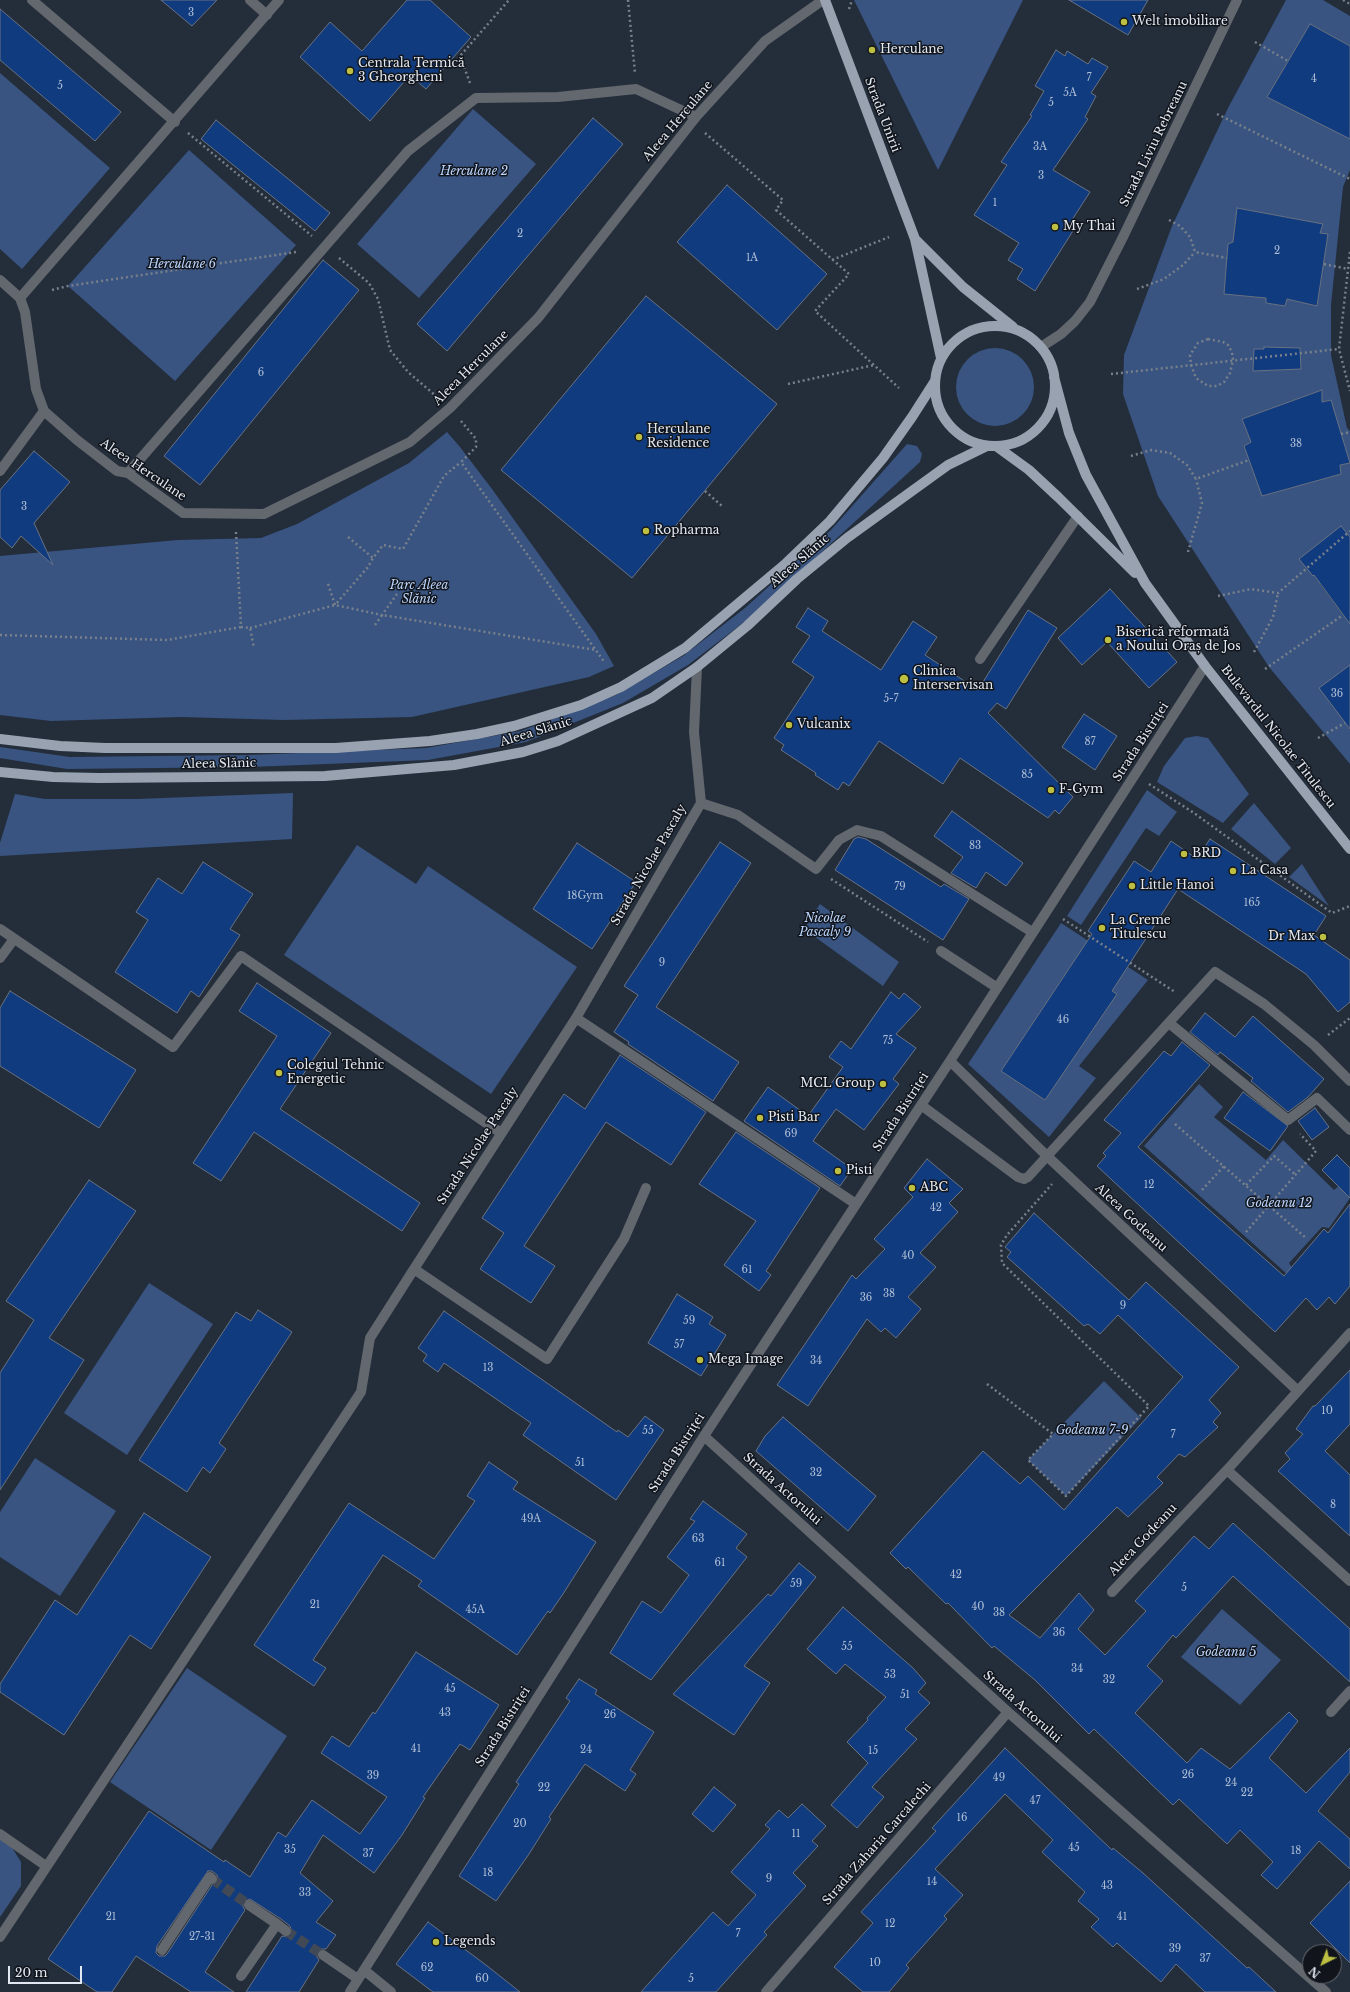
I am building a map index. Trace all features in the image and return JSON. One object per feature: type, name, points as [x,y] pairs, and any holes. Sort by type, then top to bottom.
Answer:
[{"type":"main road","name":"Strada Unirii","points":[[824,0],[915,238],[941,358]]},
{"type":"main road","name":"Strada Unirii","points":[[915,238],[963,287],[1016,330]]},
{"type":"main road","points":[[997,326],[1016,330],[1025,334],[1041,347],[1050,361],[1054,377],[1053,402],[1042,424],[1022,439],[1014,443],[992,446],[962,436],[944,419],[935,397],[935,381],[941,358],[956,340],[978,328],[997,326]]},
{"type":"main road","name":"Bulevardul Nicolae Titulescu","points":[[1054,377],[1069,433],[1086,476],[1145,583],[1205,666],[1350,848]]},
{"type":"main road","name":"Aleea Slănic","points":[[0,739],[53,745],[105,748],[336,748],[430,741],[477,734],[514,726],[581,705],[621,687],[685,648],[734,609],[784,565],[830,521],[883,458],[935,381]]},
{"type":"main road","name":"Bulevardul Nicolae Titulescu","points":[[992,446],[1029,470],[1078,516],[1145,583]]},
{"type":"main road","name":"Aleea Slănic","points":[[0,772],[53,777],[98,778],[325,776],[454,765],[523,752],[558,741],[652,698],[697,667],[747,626],[797,579],[846,538],[948,465],[992,446]]},
{"type":"street","points":[[32,0],[175,122]]},
{"type":"street","points":[[250,0],[267,15]]},
{"type":"street","points":[[0,280],[20,298],[175,122],[279,0]]},
{"type":"street","name":"Aleea Herculane","points":[[20,298],[25,312],[36,389],[44,411],[77,440],[117,471],[128,473],[182,512],[264,514],[410,442],[450,408],[538,318],[694,120],[765,41],[824,0]]},
{"type":"street","name":"Strada Liviu Rebreanu","points":[[1041,347],[1061,334],[1075,321],[1090,302],[1123,237],[1237,0]]},
{"type":"street","points":[[128,473],[326,248],[408,152],[476,98],[558,97],[636,89],[694,120]]},
{"type":"street","points":[[0,471],[44,411]]},
{"type":"street","points":[[980,659],[1078,516]]},
{"type":"street","name":"Strada Bistriței","points":[[350,1992],[704,1436],[950,1061],[996,987],[1205,666]]},
{"type":"street","name":"Strada Nicolae Pascaly","points":[[46,1866],[361,1392],[370,1338],[576,1018],[701,803],[694,732],[697,667]]},
{"type":"street","points":[[701,803],[738,815],[816,869],[838,840],[857,830],[881,836],[1032,932]]},
{"type":"street","points":[[0,929],[173,1047],[241,956],[501,1133]]},
{"type":"street","points":[[0,958],[14,939]]},
{"type":"street","points":[[941,951],[996,987]]},
{"type":"street","points":[[921,1105],[1018,1177],[1024,1179],[1028,1177],[1048,1157],[1215,972],[1264,1004],[1314,1045],[1350,1081]]},
{"type":"street","points":[[576,1018],[856,1204]]},
{"type":"street","points":[[1169,1023],[1288,1120],[1318,1098],[1350,1130]]},
{"type":"street","name":"Aleea Godeanu","points":[[950,1061],[1062,1171],[1298,1391]]},
{"type":"street","points":[[414,1268],[547,1359],[624,1239],[646,1188]]},
{"type":"street","name":"Aleea Godeanu","points":[[1112,1592],[1226,1470],[1350,1333]]},
{"type":"street","name":"Strada Actorului","points":[[704,1436],[1008,1712],[1326,1992]]},
{"type":"street","points":[[1226,1470],[1350,1581]]},
{"type":"street","points":[[1331,1712],[1350,1691]]},
{"type":"street","name":"Strada Zaharia Carcalechi","points":[[766,1992],[1008,1712]]},
{"type":"street","points":[[0,1834],[46,1866],[0,1937]]},
{"type":"street","points":[[162,1950],[210,1878],[212,1879]]},
{"type":"street","points":[[249,1905],[286,1930]]},
{"type":"street","points":[[241,1976],[277,1924]]},
{"type":"street","points":[[323,1955],[358,1980]]},
{"type":"street","points":[[364,1970],[391,1992]]},
{"type":"path","points":[[476,98],[460,56],[509,0]]},
{"type":"path","points":[[628,0],[636,89]]},
{"type":"path","points":[[849,8],[852,0]]},
{"type":"path","points":[[1343,0],[1350,3]]},
{"type":"path","points":[[1255,42],[1288,61]]},
{"type":"path","points":[[1217,114],[1350,179]]},
{"type":"path","points":[[694,120],[783,200],[776,210],[848,274],[815,311],[898,388]]},
{"type":"path","points":[[175,122],[369,283],[378,299],[390,350],[408,372],[450,408],[476,439],[476,447],[444,476],[403,549],[383,545],[372,558],[368,567],[336,605]]},
{"type":"path","points":[[1169,220],[1180,226],[1190,237],[1195,252]]},
{"type":"path","points":[[832,260],[889,237]]},
{"type":"path","points":[[20,298],[68,286],[326,248]]},
{"type":"path","points":[[1195,252],[1227,258]]},
{"type":"path","points":[[1137,289],[1164,280],[1183,265],[1195,252]]},
{"type":"path","points":[[1350,252],[1338,349],[1350,391]]},
{"type":"path","points":[[1324,264],[1348,269]]},
{"type":"path","points":[[1208,339],[1223,342],[1228,345],[1233,360],[1230,373],[1224,382],[1217,386],[1208,386],[1196,378],[1191,365],[1190,355],[1198,343],[1208,339]]},
{"type":"path","points":[[1111,374],[1338,349]]},
{"type":"path","points":[[788,384],[874,365]]},
{"type":"path","points":[[1341,434],[1350,432]]},
{"type":"path","points":[[1131,456],[1151,450],[1170,453],[1187,465],[1196,479],[1202,504],[1188,552]]},
{"type":"path","points":[[1196,479],[1249,460]]},
{"type":"path","points":[[461,462],[605,663]]},
{"type":"path","points":[[705,491],[722,506]]},
{"type":"path","points":[[235,513],[241,627]]},
{"type":"path","points":[[1254,652],[1273,617],[1278,593],[1350,531]]},
{"type":"path","points":[[348,537],[372,558]]},
{"type":"path","points":[[328,584],[336,605]]},
{"type":"path","points":[[1218,596],[1251,590],[1278,593]]},
{"type":"path","points":[[375,625],[397,594]]},
{"type":"path","points":[[0,636],[167,640],[241,627],[250,628],[336,605],[382,615],[597,650]]},
{"type":"path","points":[[1264,669],[1343,615]]},
{"type":"path","points":[[250,628],[254,648]]},
{"type":"path","points":[[1318,738],[1345,722]]},
{"type":"path","points":[[1152,786],[1194,813],[1332,913],[1350,906]]},
{"type":"path","points":[[816,869],[941,951]]},
{"type":"path","points":[[1047,909],[1189,1001]]},
{"type":"path","points":[[1314,1045],[1350,1018]]},
{"type":"path","points":[[1246,1232],[1316,1151],[1288,1120]]},
{"type":"path","points":[[1176,1124],[1306,1238]]},
{"type":"path","points":[[1246,1185],[1274,1156],[1296,1175]]},
{"type":"path","points":[[1202,1190],[1224,1166]]},
{"type":"path","points":[[987,1384],[1053,1434],[1028,1460],[1066,1496],[1149,1406],[1002,1264],[1001,1246],[1007,1235],[1062,1171]]},
{"type":"green space","points":[[854,0],[1023,0],[938,170]]},
{"type":"green space","points":[[1286,0],[1323,0],[1350,16],[1350,46],[1310,24],[1267,97],[1349,138],[1350,136],[1350,170],[1343,187],[1331,305],[1331,355],[1347,428],[1350,431],[1350,561],[1320,584],[1350,624],[1350,665],[1320,688],[1350,729],[1350,764],[1269,667],[1158,496],[1123,394],[1124,355],[1172,226],[1228,108]],"holes":[[[1237,208],[1323,224],[1320,233],[1328,234],[1317,306],[1287,299],[1285,306],[1266,303],[1266,298],[1224,294],[1228,244],[1233,242]],[[1322,390],[1322,402],[1330,400],[1349,463],[1340,465],[1341,474],[1263,496],[1244,446],[1251,442],[1242,419]]]},
{"type":"green space","points":[[0,73],[110,168],[22,269],[0,249]]},
{"type":"green space","name":"Herculane 2","points":[[473,109],[536,164],[419,298],[357,244]]},
{"type":"green space","name":"Herculane 6","points":[[189,150],[296,245],[175,381],[68,286]]},
{"type":"green space","points":[[995,348],[1010,351],[1022,360],[1031,372],[1034,387],[1031,402],[1022,414],[1010,423],[995,426],[980,423],[968,414],[959,402],[956,387],[959,372],[968,360],[980,351]]},
{"type":"green space","name":"Parc Aleea Slănic","points":[[447,432],[492,489],[596,634],[614,666],[589,677],[412,717],[284,720],[180,717],[51,721],[0,715],[0,556],[178,540],[261,538],[297,524],[409,463]]},
{"type":"green space","points":[[907,444],[917,446],[922,454],[920,462],[752,616],[688,665],[623,703],[526,742],[428,760],[250,767],[67,769],[0,758],[0,747],[70,757],[249,755],[426,748],[521,731],[616,695],[683,656],[745,608],[831,530]]},
{"type":"green space","points":[[1197,736],[1208,738],[1249,794],[1223,823],[1157,782],[1164,766],[1185,738]]},
{"type":"green space","points":[[1147,790],[1177,812],[1159,836],[1146,828],[1081,925],[1067,916]]},
{"type":"green space","points":[[293,793],[292,839],[0,856],[0,843],[15,794],[45,799],[137,799]]},
{"type":"green space","points":[[1254,803],[1291,848],[1275,864],[1231,829]]},
{"type":"green space","points":[[357,845],[416,884],[428,866],[577,967],[491,1094],[284,955]]},
{"type":"green space","points":[[1302,864],[1329,906],[1289,877]]},
{"type":"green space","name":"Nicolae Pascaly 9","points":[[820,904],[899,962],[883,986],[804,929]]},
{"type":"green space","points":[[1061,923],[1148,980],[1079,1066],[1096,1078],[1049,1137],[968,1064]],"holes":[[[1072,964],[1117,994],[1075,1056],[1068,1052],[1049,1081],[1055,1085],[1045,1100],[1001,1071]]]},
{"type":"green space","name":"Godeanu 12","points":[[1199,1084],[1223,1107],[1214,1117],[1266,1160],[1283,1140],[1334,1190],[1344,1182],[1350,1198],[1329,1228],[1322,1227],[1289,1263],[1292,1268],[1287,1274],[1144,1146]]},
{"type":"green space","points":[[149,1283],[213,1324],[127,1455],[64,1413]]},
{"type":"green space","name":"Godeanu 7-9","points":[[1104,1381],[1141,1418],[1066,1496],[1028,1460]]},
{"type":"green space","points":[[35,1458],[116,1511],[60,1596],[0,1557],[0,1512]]},
{"type":"green space","name":"Godeanu 5","points":[[1222,1609],[1281,1660],[1240,1705],[1181,1657]]},
{"type":"green space","points":[[187,1668],[287,1736],[211,1850],[110,1782]]},
{"type":"green space","points":[[0,1838],[11,1846],[21,1862],[21,1886],[0,1917]]},
{"type":"building","points":[[161,0],[217,0],[192,26]]},
{"type":"building","points":[[407,0],[430,0],[471,37],[426,89],[410,75],[370,121],[300,57],[330,22],[362,51]]},
{"type":"building","points":[[1069,0],[1148,0],[1128,35]]},
{"type":"building","points":[[0,9],[121,112],[95,141],[0,60]]},
{"type":"building","points":[[1310,24],[1350,46],[1350,139],[1267,97]]},
{"type":"building","points":[[1056,50],[1065,56],[1067,51],[1088,64],[1092,58],[1108,67],[1091,93],[1096,96],[1085,117],[1088,119],[1053,170],[1090,192],[1070,223],[1076,226],[1035,291],[1017,279],[1023,269],[1008,260],[1019,243],[974,215],[1007,165],[1001,162],[1032,116],[1030,115],[1044,91],[1035,86]]},
{"type":"building","points":[[593,118],[623,144],[447,351],[417,324]]},
{"type":"building","points":[[216,120],[330,213],[315,231],[201,139]]},
{"type":"building","points":[[727,185],[827,274],[777,330],[677,242]]},
{"type":"building","points":[[1237,208],[1323,224],[1320,233],[1328,234],[1317,306],[1287,299],[1285,306],[1266,303],[1266,298],[1224,294],[1228,244],[1233,242]]},
{"type":"building","points":[[323,260],[359,290],[200,485],[164,456]]},
{"type":"building","name":"Herculane Residence","points":[[646,296],[777,404],[632,578],[501,470]]},
{"type":"building","points":[[1264,347],[1300,348],[1301,369],[1253,371],[1254,349],[1264,349]]},
{"type":"building","points":[[1322,390],[1322,402],[1331,400],[1350,463],[1340,465],[1341,474],[1262,496],[1244,446],[1251,442],[1242,419]]},
{"type":"building","points":[[34,451],[70,482],[34,523],[53,565],[21,536],[12,548],[0,537],[0,490]]},
{"type":"building","points":[[1341,526],[1350,537],[1350,624],[1314,575],[1313,576],[1299,559]]},
{"type":"building","name":"Biserică reformată a Noului Oraș de Jos","points":[[1110,589],[1177,662],[1149,688],[1107,642],[1082,665],[1058,638]]},
{"type":"building","points":[[808,608],[828,621],[822,631],[881,670],[913,621],[937,637],[925,655],[978,690],[1028,610],[1057,628],[1006,709],[997,703],[988,713],[1073,797],[1059,814],[1055,810],[1048,818],[960,758],[943,784],[879,741],[849,786],[843,782],[838,790],[815,775],[816,773],[781,750],[784,745],[774,738],[814,677],[792,662],[810,636],[796,627]]},
{"type":"building","points":[[1350,665],[1350,729],[1319,688]]},
{"type":"building","points":[[1084,714],[1117,736],[1095,770],[1062,747]]},
{"type":"building","points":[[952,811],[1023,863],[1006,886],[986,872],[976,888],[951,873],[963,857],[934,836]]},
{"type":"building","points":[[858,837],[866,839],[941,887],[944,884],[969,899],[943,940],[835,870],[854,839]]},
{"type":"building","points":[[1210,839],[1326,916],[1314,935],[1350,960],[1350,1002],[1338,1012],[1306,974],[1178,889],[1112,991],[1117,994],[1045,1100],[1001,1071],[1092,934],[1088,931],[1134,861],[1151,872],[1171,841],[1197,859]]},
{"type":"building","points":[[720,842],[751,863],[656,1007],[739,1062],[713,1101],[628,1044],[629,1042],[614,1032],[638,995],[624,986]]},
{"type":"building","points":[[577,843],[636,882],[592,949],[533,909]]},
{"type":"building","points":[[203,862],[253,894],[230,929],[240,935],[199,997],[191,991],[177,1013],[115,972],[148,920],[136,912],[158,878],[182,894]]},
{"type":"building","name":"Colegiul Tehnic Energetic","points":[[257,983],[331,1033],[280,1109],[420,1203],[402,1231],[254,1132],[221,1181],[193,1163],[277,1036],[239,1011]]},
{"type":"building","points":[[10,991],[136,1070],[99,1128],[0,1066],[0,1008]]},
{"type":"building","points":[[891,992],[899,999],[904,993],[921,1007],[896,1034],[916,1048],[893,1079],[899,1084],[864,1130],[836,1109],[813,1141],[852,1169],[840,1186],[744,1121],[768,1087],[808,1116],[843,1067],[829,1057],[841,1041],[851,1049]]},
{"type":"building","points":[[1205,1013],[1235,1037],[1253,1016],[1324,1079],[1308,1097],[1288,1112],[1251,1081],[1253,1078],[1220,1052],[1218,1055],[1190,1032]]},
{"type":"building","points":[[1182,1042],[1210,1065],[1138,1147],[1284,1276],[1324,1229],[1328,1233],[1350,1204],[1350,1286],[1335,1304],[1329,1297],[1317,1310],[1306,1298],[1275,1332],[1097,1166],[1106,1156],[1103,1153],[1121,1133],[1104,1120],[1164,1051],[1171,1056]]},
{"type":"building","points":[[620,1055],[706,1112],[671,1165],[606,1122],[524,1246],[555,1266],[531,1303],[480,1269],[504,1233],[482,1218],[564,1094],[585,1109]]},
{"type":"building","points":[[1243,1092],[1288,1126],[1270,1151],[1224,1118]]},
{"type":"building","points":[[1315,1108],[1329,1127],[1312,1140],[1298,1121]]},
{"type":"building","points":[[736,1132],[820,1188],[766,1271],[771,1275],[759,1291],[724,1265],[756,1221],[699,1184]]},
{"type":"building","points":[[1337,1155],[1350,1168],[1350,1198],[1322,1170]]},
{"type":"building","points":[[927,1159],[963,1189],[949,1203],[958,1212],[920,1253],[936,1267],[908,1297],[921,1309],[896,1338],[885,1328],[881,1332],[867,1319],[808,1406],[777,1385],[852,1275],[856,1279],[885,1249],[874,1239],[913,1197],[904,1188]]},
{"type":"building","points":[[89,1180],[136,1211],[49,1338],[84,1360],[0,1490],[0,1373],[34,1320],[6,1301]]},
{"type":"building","points":[[1034,1213],[1129,1300],[1146,1282],[1239,1367],[1209,1400],[1221,1413],[1213,1422],[1218,1427],[1185,1457],[1179,1454],[1157,1477],[1163,1483],[1128,1517],[1117,1507],[1009,1615],[1040,1638],[1079,1593],[1094,1610],[1078,1629],[1105,1655],[1146,1611],[1135,1601],[1194,1536],[1209,1549],[1233,1523],[1350,1629],[1350,1682],[1233,1576],[1176,1638],[1173,1635],[1147,1666],[1163,1681],[1135,1713],[1187,1763],[1201,1748],[1230,1769],[1289,1712],[1298,1721],[1269,1758],[1306,1793],[1350,1748],[1350,1772],[1318,1811],[1350,1839],[1350,1869],[1319,1841],[1277,1889],[1261,1875],[1273,1862],[1240,1830],[1227,1844],[1179,1799],[1173,1805],[1094,1729],[1089,1734],[1035,1680],[994,1646],[992,1648],[948,1603],[946,1604],[908,1567],[906,1569],[890,1553],[983,1451],[1020,1484],[1028,1476],[1064,1510],[1183,1377],[1118,1315],[1100,1334],[1088,1324],[1084,1326],[1007,1257],[1011,1252],[1005,1247]]},
{"type":"building","points":[[677,1294],[713,1317],[709,1324],[726,1335],[701,1376],[648,1343]]},
{"type":"building","points":[[258,1310],[292,1332],[219,1443],[226,1449],[210,1473],[203,1467],[187,1492],[139,1460],[236,1312],[251,1321]]},
{"type":"building","points":[[444,1311],[617,1432],[618,1430],[628,1437],[645,1416],[664,1430],[616,1500],[523,1435],[531,1423],[444,1363],[438,1372],[423,1361],[427,1355],[418,1348]]},
{"type":"building","points":[[1350,1370],[1350,1424],[1325,1451],[1350,1475],[1350,1536],[1278,1471],[1290,1459],[1285,1453],[1303,1434],[1296,1429],[1313,1406],[1315,1406]]},
{"type":"building","points":[[783,1417],[876,1496],[848,1531],[756,1451],[765,1436]]},
{"type":"building","points":[[489,1462],[518,1482],[513,1489],[596,1542],[550,1613],[548,1611],[517,1655],[418,1586],[422,1581],[383,1555],[313,1660],[326,1668],[314,1686],[254,1645],[349,1503],[434,1559],[475,1501],[467,1496]]},
{"type":"building","points":[[703,1501],[747,1534],[736,1548],[747,1557],[651,1680],[610,1653],[642,1601],[661,1613],[689,1575],[667,1557],[695,1521],[690,1519]]},
{"type":"building","points":[[144,1513],[211,1557],[151,1649],[130,1635],[64,1735],[0,1692],[0,1684],[55,1600],[77,1615]]},
{"type":"building","points":[[799,1563],[816,1577],[744,1666],[770,1683],[734,1735],[673,1694],[768,1594],[771,1596]]},
{"type":"building","points":[[843,1607],[913,1668],[926,1683],[918,1692],[930,1703],[905,1729],[917,1739],[872,1787],[884,1797],[857,1828],[831,1805],[868,1763],[847,1742],[868,1720],[867,1718],[886,1697],[845,1664],[836,1674],[807,1649]]},
{"type":"building","points":[[416,1652],[499,1705],[470,1750],[460,1744],[423,1797],[425,1798],[402,1835],[374,1873],[323,1835],[300,1873],[333,1901],[316,1922],[336,1935],[326,1949],[321,1949],[317,1952],[317,1957],[319,1960],[299,1992],[246,1992],[282,1936],[289,1937],[292,1932],[290,1926],[250,1899],[243,1902],[243,1907],[245,1910],[205,1972],[234,1992],[191,1992],[136,1956],[112,1992],[97,1992],[48,1959],[149,1811],[224,1862],[225,1860],[250,1877],[278,1832],[286,1837],[312,1800],[360,1834],[387,1797],[321,1753],[332,1736],[349,1747],[373,1712],[375,1714]],"holes":[[[208,1871],[212,1871],[217,1875],[217,1883],[212,1885],[167,1954],[165,1956],[159,1956],[156,1953],[157,1946]]]},
{"type":"building","points":[[579,1679],[597,1690],[595,1694],[654,1732],[630,1770],[636,1774],[625,1791],[585,1764],[549,1817],[551,1819],[529,1854],[496,1901],[459,1876],[519,1784],[516,1782],[570,1701],[566,1698]]},
{"type":"building","points":[[1005,1748],[1112,1850],[1113,1848],[1143,1873],[1247,1968],[1249,1967],[1276,1992],[1205,1992],[1176,1964],[1161,1982],[1117,1943],[1113,1947],[1091,1927],[1099,1919],[1078,1901],[1085,1892],[1042,1852],[1053,1840],[1005,1794],[935,1869],[963,1895],[944,1916],[947,1919],[906,1965],[909,1968],[889,1992],[863,1992],[834,1967],[873,1923],[861,1912],[936,1831],[932,1828]]},
{"type":"building","points":[[714,1787],[736,1805],[713,1832],[692,1814]]},
{"type":"building","points":[[802,1804],[826,1826],[812,1841],[818,1846],[793,1873],[806,1886],[764,1932],[767,1935],[716,1992],[641,1992],[713,1912],[728,1926],[756,1895],[731,1872],[770,1829],[765,1825],[779,1810],[788,1818]]},
{"type":"building","points":[[1350,1881],[1350,1963],[1342,1955],[1342,1944],[1331,1944],[1310,1923]]},
{"type":"building","points":[[428,1922],[520,1992],[433,1992],[396,1964]]},
{"type":"tunnel","points":[[212,1879],[249,1905]]},
{"type":"tunnel","points":[[286,1931],[323,1955]]},
{"type":"place","name":"Welt imobiliare","points":[[1124,22]]},
{"type":"place","name":"Herculane","points":[[872,50]]},
{"type":"place","name":"Centrala Termică 3 Gheorgheni","points":[[350,71]]},
{"type":"place","name":"My Thai","points":[[1055,227]]},
{"type":"place","name":"Herculane Residence","points":[[639,437]]},
{"type":"place","name":"Ropharma","points":[[646,531]]},
{"type":"place","name":"Biserică reformată a Noului Oraș de Jos","points":[[1108,640]]},
{"type":"place","name":"Clinica Interservisan","points":[[904,679]]},
{"type":"place","name":"Vulcanix","points":[[789,725]]},
{"type":"place","name":"F-Gym","points":[[1051,790]]},
{"type":"place","name":"BRD","points":[[1184,854]]},
{"type":"place","name":"La Casa","points":[[1233,871]]},
{"type":"place","name":"Little Hanoi","points":[[1132,886]]},
{"type":"place","name":"La Creme Titulescu","points":[[1102,928]]},
{"type":"place","name":"Dr Max","points":[[1323,937]]},
{"type":"place","name":"Colegiul Tehnic Energetic","points":[[279,1073]]},
{"type":"place","name":"MCL Group","points":[[883,1084]]},
{"type":"place","name":"Pisti Bar","points":[[760,1118]]},
{"type":"place","name":"Pisti","points":[[838,1171]]},
{"type":"place","name":"ABC","points":[[912,1188]]},
{"type":"place","name":"Mega Image","points":[[700,1360]]},
{"type":"place","name":"Legends","points":[[436,1942]]}]
